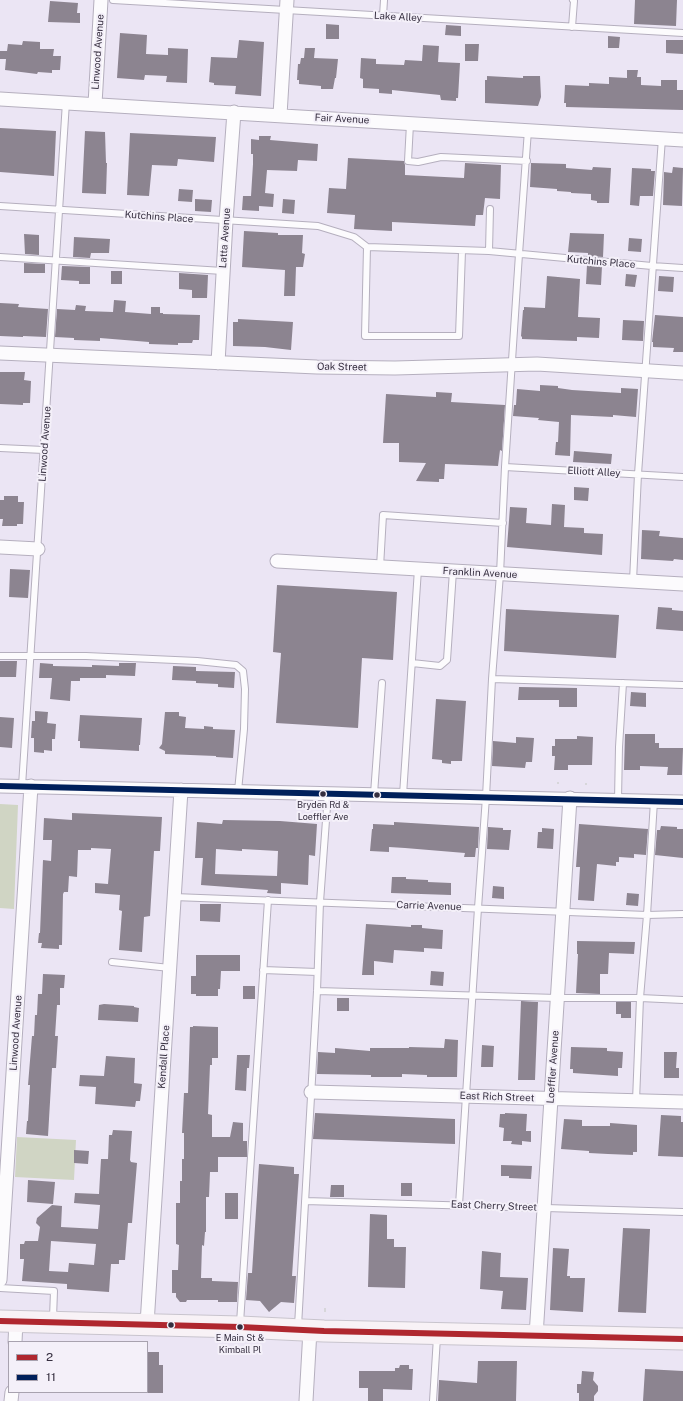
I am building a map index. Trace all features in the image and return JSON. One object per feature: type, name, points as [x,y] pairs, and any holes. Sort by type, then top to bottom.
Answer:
[{"type":"main road","points":[[8,1321],[683,1339]]},
{"type":"street","name":"Linwood Avenue","points":[[95,104],[101,0]]},
{"type":"street","points":[[280,115],[287,5]]},
{"type":"street","name":"Fair Avenue","points":[[0,99],[683,140]]},
{"type":"street","name":"Latta Avenue","points":[[218,363],[234,112]]},
{"type":"street","name":"Oak Street","points":[[0,353],[317,367],[387,368],[537,364],[683,373]]},
{"type":"street","points":[[0,547],[38,549]]},
{"type":"street","name":"Franklin Avenue","points":[[277,561],[683,584]]},
{"type":"street","points":[[0,786],[403,794],[683,802]]},
{"type":"street","name":"Linwood Avenue","points":[[0,1280],[27,786]]},
{"type":"street","name":"Kendall Place","points":[[147,1324],[181,790]]},
{"type":"street","name":"Loeffler Avenue","points":[[536,1336],[570,798]]},
{"type":"street","name":"East Rich Street","points":[[311,1092],[683,1102]]},
{"type":"street","points":[[8,1321],[15,1341]]},
{"type":"street","points":[[304,1330],[306,1401]]},
{"type":"lane","name":"Lake Alley","points":[[113,0],[287,5],[383,16],[683,33]]},
{"type":"lane","points":[[383,16],[384,0]]},
{"type":"lane","points":[[572,27],[573,0]]},
{"type":"lane","name":"Linwood Avenue","points":[[27,786],[31,656],[66,102]]},
{"type":"lane","points":[[410,123],[408,161],[418,162],[441,157],[527,161]]},
{"type":"lane","points":[[459,1205],[500,574],[518,254],[527,161],[528,130]]},
{"type":"lane","points":[[633,581],[638,474],[662,138]]},
{"type":"lane","name":"Kutchins Place","points":[[0,206],[318,226],[354,237],[367,247],[489,251],[683,268]]},
{"type":"lane","points":[[489,251],[490,209]]},
{"type":"lane","points":[[367,247],[365,336],[460,336],[462,251]]},
{"type":"lane","points":[[0,257],[223,271]]},
{"type":"lane","points":[[0,448],[44,450]]},
{"type":"lane","name":"Elliott Alley","points":[[505,467],[683,477]]},
{"type":"lane","points":[[380,567],[383,515],[503,523]]},
{"type":"lane","points":[[403,794],[418,569]]},
{"type":"lane","points":[[412,663],[440,666],[447,660],[453,571]]},
{"type":"lane","points":[[0,656],[86,656],[198,661],[236,665],[243,671],[245,689],[244,728],[238,791]]},
{"type":"lane","points":[[492,679],[683,685]]},
{"type":"lane","points":[[374,794],[382,683]]},
{"type":"lane","points":[[618,800],[623,683]]},
{"type":"lane","points":[[304,1330],[305,1200],[317,991],[320,902],[328,793]]},
{"type":"lane","points":[[636,1101],[640,998],[654,801]]},
{"type":"lane","name":"Carrie Avenue","points":[[174,896],[647,915],[683,914]]},
{"type":"lane","points":[[240,1327],[268,900]]},
{"type":"lane","points":[[112,962],[170,968]]},
{"type":"lane","points":[[264,970],[317,972]]},
{"type":"lane","points":[[317,991],[683,1000]]},
{"type":"lane","name":"East Cherry Street","points":[[305,1200],[683,1212]]},
{"type":"lane","points":[[0,1288],[54,1291],[53,1322]]},
{"type":"lane","points":[[433,1401],[437,1333]]},
{"type":"green space","points":[[0,804],[18,805],[14,909],[0,908]]},
{"type":"green space","points":[[17,1137],[76,1140],[74,1180],[15,1177]]},
{"type":"building","points":[[635,0],[677,0],[676,26],[634,24]]},
{"type":"building","points":[[50,1],[78,3],[77,13],[80,13],[80,23],[48,22]]},
{"type":"building","points":[[326,24],[339,25],[339,39],[326,39]]},
{"type":"building","points":[[446,25],[461,26],[461,36],[445,35]]},
{"type":"building","points":[[120,33],[147,35],[146,54],[168,55],[168,48],[188,49],[187,83],[166,82],[167,76],[145,75],[144,80],[117,78]]},
{"type":"building","points":[[608,36],[620,37],[619,48],[608,48]]},
{"type":"building","points":[[239,40],[264,42],[261,96],[235,94],[236,86],[214,85],[214,83],[209,82],[211,57],[237,58]]},
{"type":"building","points":[[666,40],[683,40],[683,54],[666,53]]},
{"type":"building","points":[[23,41],[40,42],[40,49],[54,49],[53,56],[61,56],[60,70],[52,70],[52,73],[38,72],[37,74],[5,70],[6,59],[0,59],[0,51],[7,51],[8,44],[22,45]]},
{"type":"building","points":[[465,44],[479,44],[478,61],[465,61]]},
{"type":"building","points":[[423,45],[439,46],[438,62],[460,63],[458,98],[456,98],[456,101],[441,100],[440,95],[392,90],[392,94],[379,93],[379,89],[363,88],[363,79],[360,78],[361,58],[376,59],[376,64],[404,65],[405,60],[422,61]]},
{"type":"building","points":[[305,48],[315,48],[314,58],[338,59],[333,89],[321,89],[321,86],[299,84],[299,80],[297,80],[298,64],[300,64],[301,58],[304,58]]},
{"type":"building","points":[[627,70],[638,70],[637,77],[641,77],[641,85],[661,86],[661,80],[677,80],[677,90],[683,90],[683,110],[566,107],[566,103],[564,103],[565,85],[589,86],[589,83],[609,84],[609,77],[627,78]]},
{"type":"building","points":[[487,76],[523,78],[523,76],[540,76],[541,97],[538,106],[485,103],[485,80],[487,80]]},
{"type":"building","points":[[0,128],[56,131],[54,176],[0,172]]},
{"type":"building","points":[[85,131],[105,132],[107,163],[106,194],[82,193]]},
{"type":"building","points":[[130,133],[216,137],[214,162],[178,159],[177,166],[152,165],[149,196],[127,195]]},
{"type":"building","points":[[259,136],[271,136],[270,140],[318,144],[317,161],[298,160],[297,171],[267,170],[265,193],[274,194],[273,207],[259,206],[259,211],[242,210],[243,196],[251,196],[253,154],[251,154],[251,139],[259,140]]},
{"type":"building","points":[[348,158],[404,161],[405,175],[464,178],[465,163],[501,165],[500,199],[485,198],[483,215],[476,215],[475,226],[392,222],[392,231],[354,229],[355,215],[327,213],[329,188],[346,189]]},
{"type":"building","points":[[531,163],[566,164],[566,168],[592,170],[593,167],[611,168],[609,203],[597,203],[597,201],[591,200],[591,194],[571,193],[557,191],[557,189],[530,187]]},
{"type":"building","points":[[673,167],[683,168],[682,206],[663,205],[664,172],[672,173]]},
{"type":"building","points":[[632,168],[651,169],[651,171],[655,171],[653,196],[640,196],[639,206],[630,205]]},
{"type":"building","points":[[179,189],[193,190],[192,202],[178,201]]},
{"type":"building","points":[[195,199],[212,200],[211,212],[195,211]]},
{"type":"building","points":[[283,199],[295,200],[294,214],[282,213]]},
{"type":"building","points":[[244,231],[278,233],[278,235],[303,235],[302,253],[305,254],[303,267],[296,267],[295,296],[284,296],[285,270],[242,267]]},
{"type":"building","points":[[570,233],[604,234],[603,257],[588,256],[588,253],[568,252]]},
{"type":"building","points":[[24,234],[39,235],[39,255],[25,254]]},
{"type":"building","points":[[74,237],[110,239],[109,253],[91,253],[90,258],[73,257]]},
{"type":"building","points":[[629,238],[642,239],[641,252],[628,251]]},
{"type":"building","points":[[24,263],[45,264],[45,273],[24,273]]},
{"type":"building","points":[[587,265],[602,266],[601,285],[586,284]]},
{"type":"building","points":[[62,266],[90,267],[90,284],[79,284],[79,281],[61,280]]},
{"type":"building","points":[[111,271],[122,271],[122,284],[111,284]]},
{"type":"building","points":[[179,273],[208,275],[207,298],[192,298],[192,290],[179,289]]},
{"type":"building","points":[[626,274],[637,275],[635,287],[625,286]]},
{"type":"building","points":[[547,276],[580,279],[578,317],[600,318],[599,338],[577,337],[577,341],[522,339],[524,307],[545,308]]},
{"type":"building","points":[[659,276],[674,277],[673,292],[658,291]]},
{"type":"building","points":[[114,300],[126,301],[125,312],[151,314],[151,307],[160,307],[160,313],[163,314],[200,315],[199,340],[193,340],[192,343],[178,343],[178,345],[149,344],[149,342],[100,338],[100,341],[74,340],[74,338],[55,337],[57,309],[75,310],[76,305],[86,306],[85,311],[113,312]]},
{"type":"building","points":[[0,303],[19,304],[18,307],[48,309],[46,337],[0,336]]},
{"type":"building","points":[[655,315],[683,317],[683,352],[673,352],[674,348],[653,347],[652,342]]},
{"type":"building","points":[[238,319],[293,322],[291,350],[265,347],[233,346],[233,322],[238,322]]},
{"type":"building","points":[[623,320],[644,321],[643,341],[622,340]]},
{"type":"building","points":[[0,372],[25,372],[24,380],[31,381],[30,403],[23,403],[23,405],[0,404]]},
{"type":"building","points":[[540,385],[558,386],[558,388],[572,390],[621,393],[621,388],[638,389],[636,417],[613,415],[613,417],[571,415],[570,456],[555,455],[556,442],[558,442],[559,422],[538,420],[539,418],[513,416],[514,405],[516,405],[517,389],[540,391]]},
{"type":"building","points":[[436,392],[452,393],[451,402],[505,405],[502,451],[500,450],[498,466],[445,464],[444,479],[439,479],[439,482],[416,481],[426,463],[399,462],[399,443],[383,443],[386,394],[436,397]]},
{"type":"building","points":[[574,451],[612,454],[611,464],[573,462]]},
{"type":"building","points":[[574,487],[589,488],[588,501],[574,500]]},
{"type":"building","points":[[4,496],[18,496],[18,502],[24,502],[23,524],[17,524],[17,526],[2,526],[3,519],[0,519],[0,500],[4,500]]},
{"type":"building","points":[[552,504],[565,505],[564,527],[584,528],[584,533],[603,534],[602,555],[507,547],[510,507],[527,508],[526,523],[551,525]]},
{"type":"building","points":[[642,530],[660,531],[659,536],[683,538],[683,560],[674,559],[673,561],[641,559]]},
{"type":"building","points":[[10,569],[30,570],[28,598],[9,597]]},
{"type":"building","points":[[277,585],[397,592],[393,660],[362,658],[358,728],[276,723],[281,653],[273,652]]},
{"type":"building","points":[[658,607],[672,608],[672,610],[683,611],[683,631],[656,629]]},
{"type":"building","points":[[506,609],[619,615],[616,658],[504,651]]},
{"type":"building","points":[[0,661],[17,661],[16,677],[0,677]]},
{"type":"building","points":[[40,663],[53,664],[53,666],[92,667],[92,665],[119,666],[119,663],[136,663],[135,676],[106,675],[106,678],[80,678],[80,681],[71,681],[70,701],[50,699],[52,678],[39,678]]},
{"type":"building","points":[[173,666],[196,667],[196,671],[235,672],[234,688],[218,687],[218,684],[196,683],[196,681],[172,680]]},
{"type":"building","points":[[519,687],[577,688],[577,707],[559,707],[559,700],[518,700]]},
{"type":"building","points":[[631,692],[646,693],[646,707],[630,706]]},
{"type":"building","points":[[436,699],[466,701],[462,761],[451,761],[451,764],[442,763],[442,760],[432,759]]},
{"type":"building","points":[[35,711],[48,712],[47,723],[56,724],[55,739],[52,739],[52,751],[44,750],[44,753],[34,752],[34,738],[31,738],[32,721],[35,721]]},
{"type":"building","points":[[165,712],[179,712],[179,716],[186,717],[185,728],[204,729],[204,726],[213,727],[213,729],[235,730],[233,758],[165,754],[165,751],[159,748],[162,744]]},
{"type":"building","points":[[80,715],[142,718],[139,751],[80,748],[80,741],[78,741]]},
{"type":"building","points":[[0,717],[14,718],[12,748],[0,747]]},
{"type":"building","points":[[625,734],[655,734],[655,743],[659,743],[659,748],[683,748],[682,775],[667,775],[668,767],[640,766],[640,770],[624,770]]},
{"type":"building","points":[[577,736],[593,737],[592,765],[568,765],[568,770],[554,770],[555,756],[552,756],[552,746],[555,746],[555,739],[577,739]]},
{"type":"building","points":[[516,737],[534,738],[532,762],[526,762],[525,768],[492,766],[493,741],[516,743]]},
{"type":"building","points":[[72,813],[162,817],[160,851],[154,851],[150,916],[144,917],[142,952],[119,950],[122,911],[119,910],[120,895],[95,893],[95,883],[108,884],[111,849],[91,848],[91,850],[78,850],[77,877],[69,876],[68,892],[64,892],[63,894],[62,945],[59,945],[59,949],[41,948],[42,943],[38,943],[40,933],[43,860],[51,861],[52,840],[43,840],[44,818],[72,820]]},
{"type":"building","points":[[223,820],[280,821],[317,824],[315,856],[309,855],[308,885],[281,883],[281,894],[267,893],[268,890],[201,885],[203,858],[195,858],[197,822],[222,824]],"holes":[[[216,849],[242,851],[242,849],[278,851],[277,876],[215,874]]]},
{"type":"building","points":[[394,822],[479,827],[478,848],[476,848],[475,857],[464,857],[465,853],[389,847],[389,852],[370,851],[373,824],[394,825]]},
{"type":"building","points":[[579,824],[648,829],[646,855],[634,854],[634,858],[619,857],[619,862],[616,862],[616,866],[597,864],[594,901],[578,900],[580,867],[576,867]]},
{"type":"building","points":[[661,826],[683,829],[683,858],[655,855],[657,830],[660,830]]},
{"type":"building","points":[[488,827],[511,830],[509,850],[487,849]]},
{"type":"building","points":[[542,828],[554,829],[553,849],[537,848],[538,832],[542,832]]},
{"type":"building","points":[[392,877],[406,877],[406,879],[428,880],[428,882],[451,883],[451,895],[391,893]]},
{"type":"building","points":[[493,886],[504,887],[504,899],[492,898]]},
{"type":"building","points":[[627,893],[639,894],[638,906],[626,905]]},
{"type":"building","points":[[200,904],[221,904],[220,922],[200,921]]},
{"type":"building","points":[[366,924],[411,927],[411,925],[422,925],[422,928],[443,930],[442,949],[424,948],[424,952],[394,950],[393,963],[374,961],[374,975],[362,975]]},
{"type":"building","points":[[577,941],[635,942],[634,954],[609,953],[608,974],[600,974],[600,994],[576,993],[578,954]]},
{"type":"building","points":[[196,955],[240,955],[240,971],[221,971],[218,996],[196,996],[196,994],[191,994],[191,976],[196,976]]},
{"type":"building","points":[[431,971],[444,972],[443,986],[430,985]]},
{"type":"building","points":[[43,974],[65,975],[64,988],[60,988],[60,1005],[57,1005],[55,1036],[58,1036],[56,1068],[52,1068],[48,1136],[26,1134],[28,1121],[30,1085],[28,1085],[32,1036],[34,1036],[35,1015],[37,1015],[38,994],[42,994]]},
{"type":"building","points":[[243,986],[255,986],[255,999],[243,999]]},
{"type":"building","points":[[337,998],[349,998],[349,1011],[337,1011]]},
{"type":"building","points":[[521,1001],[538,1002],[535,1080],[518,1080]]},
{"type":"building","points":[[616,1002],[631,1002],[631,1018],[621,1018],[621,1014],[616,1014]]},
{"type":"building","points":[[99,1005],[134,1006],[139,1008],[138,1022],[98,1020]]},
{"type":"building","points":[[190,1027],[218,1027],[218,1058],[212,1058],[212,1065],[210,1065],[208,1114],[212,1115],[212,1137],[230,1137],[233,1122],[243,1123],[243,1141],[247,1141],[247,1157],[218,1157],[218,1172],[210,1172],[209,1197],[206,1197],[206,1232],[204,1246],[202,1245],[201,1278],[212,1278],[212,1281],[238,1282],[237,1302],[218,1302],[218,1300],[187,1300],[186,1302],[180,1302],[176,1297],[176,1293],[172,1293],[172,1270],[178,1270],[179,1245],[176,1244],[176,1203],[180,1203],[182,1159],[184,1159],[184,1133],[182,1133],[184,1093],[188,1093]]},
{"type":"building","points":[[445,1039],[458,1040],[457,1077],[427,1077],[427,1075],[402,1074],[402,1077],[371,1077],[371,1075],[317,1074],[318,1052],[335,1053],[335,1048],[370,1051],[370,1048],[444,1048]]},
{"type":"building","points":[[482,1045],[494,1046],[493,1067],[481,1067]]},
{"type":"building","points":[[571,1047],[607,1048],[607,1051],[623,1052],[622,1068],[618,1068],[618,1076],[573,1073],[573,1069],[570,1069]]},
{"type":"building","points":[[664,1052],[677,1052],[676,1068],[679,1068],[679,1078],[664,1078]]},
{"type":"building","points":[[237,1055],[250,1055],[249,1068],[247,1068],[246,1091],[235,1090]]},
{"type":"building","points":[[106,1056],[135,1058],[134,1083],[142,1084],[140,1101],[136,1101],[135,1107],[95,1104],[96,1087],[79,1086],[80,1075],[104,1076]]},
{"type":"building","points":[[315,1113],[455,1119],[455,1144],[313,1139]]},
{"type":"building","points":[[500,1114],[527,1114],[526,1131],[531,1131],[531,1142],[522,1141],[522,1145],[511,1144],[512,1141],[503,1141],[504,1128],[499,1127]]},
{"type":"building","points":[[661,1115],[681,1116],[681,1122],[683,1122],[683,1157],[658,1156]]},
{"type":"building","points":[[564,1119],[582,1120],[582,1126],[610,1126],[610,1123],[637,1125],[637,1152],[633,1152],[633,1155],[589,1153],[589,1151],[561,1149]]},
{"type":"building","points":[[113,1130],[132,1131],[130,1160],[131,1162],[137,1163],[132,1223],[128,1223],[125,1260],[119,1260],[119,1264],[111,1264],[109,1292],[67,1289],[67,1284],[22,1281],[24,1259],[20,1259],[20,1244],[24,1244],[25,1241],[38,1241],[40,1227],[36,1223],[37,1218],[52,1205],[62,1206],[61,1227],[98,1229],[100,1205],[74,1203],[75,1193],[99,1194],[101,1159],[108,1159],[109,1135],[112,1135]],"holes":[[[51,1241],[96,1244],[94,1265],[69,1263],[68,1272],[49,1271]]]},
{"type":"building","points":[[74,1150],[89,1151],[88,1164],[74,1163]]},
{"type":"building","points":[[259,1164],[294,1167],[294,1174],[299,1174],[292,1276],[296,1276],[294,1303],[281,1302],[269,1312],[260,1301],[246,1300],[248,1273],[252,1273]]},
{"type":"building","points":[[501,1165],[532,1166],[531,1179],[501,1176]]},
{"type":"building","points":[[28,1180],[55,1182],[53,1204],[27,1202]]},
{"type":"building","points":[[401,1183],[412,1183],[412,1196],[401,1196]]},
{"type":"building","points":[[331,1185],[344,1185],[344,1197],[330,1197]]},
{"type":"building","points":[[225,1193],[238,1193],[238,1219],[225,1219]]},
{"type":"building","points":[[370,1214],[387,1215],[387,1239],[394,1239],[394,1247],[406,1247],[405,1288],[368,1287]]},
{"type":"building","points":[[623,1228],[650,1229],[646,1313],[618,1312]]},
{"type":"building","points":[[553,1248],[569,1249],[567,1276],[570,1276],[570,1278],[585,1278],[583,1312],[550,1310]]},
{"type":"building","points":[[482,1251],[501,1253],[500,1277],[528,1278],[526,1310],[501,1309],[503,1291],[480,1289]]},
{"type":"building","points":[[148,1352],[159,1352],[159,1365],[163,1365],[163,1393],[148,1393]]},
{"type":"building","points":[[478,1361],[517,1361],[516,1401],[438,1401],[439,1380],[477,1383]]},
{"type":"building","points":[[400,1365],[409,1365],[409,1369],[413,1369],[412,1390],[383,1389],[383,1401],[368,1401],[368,1388],[359,1388],[359,1371],[395,1371],[395,1368],[399,1368]]},
{"type":"building","points":[[645,1369],[683,1371],[683,1401],[643,1401]]},
{"type":"building","points":[[582,1371],[594,1372],[593,1380],[598,1386],[598,1391],[594,1396],[594,1401],[579,1401],[577,1384],[581,1384]]},
{"type":"transit line","name":"11","points":[[0,786],[683,802]]},
{"type":"transit line","name":"2","points":[[0,1321],[240,1327],[324,1331],[683,1339]]},
{"type":"place","name":"Bryden Rd & Loeffler Ave","points":[[323,794]]},
{"type":"place","name":"E Main St & Kimball Pl","points":[[240,1327]]}]
